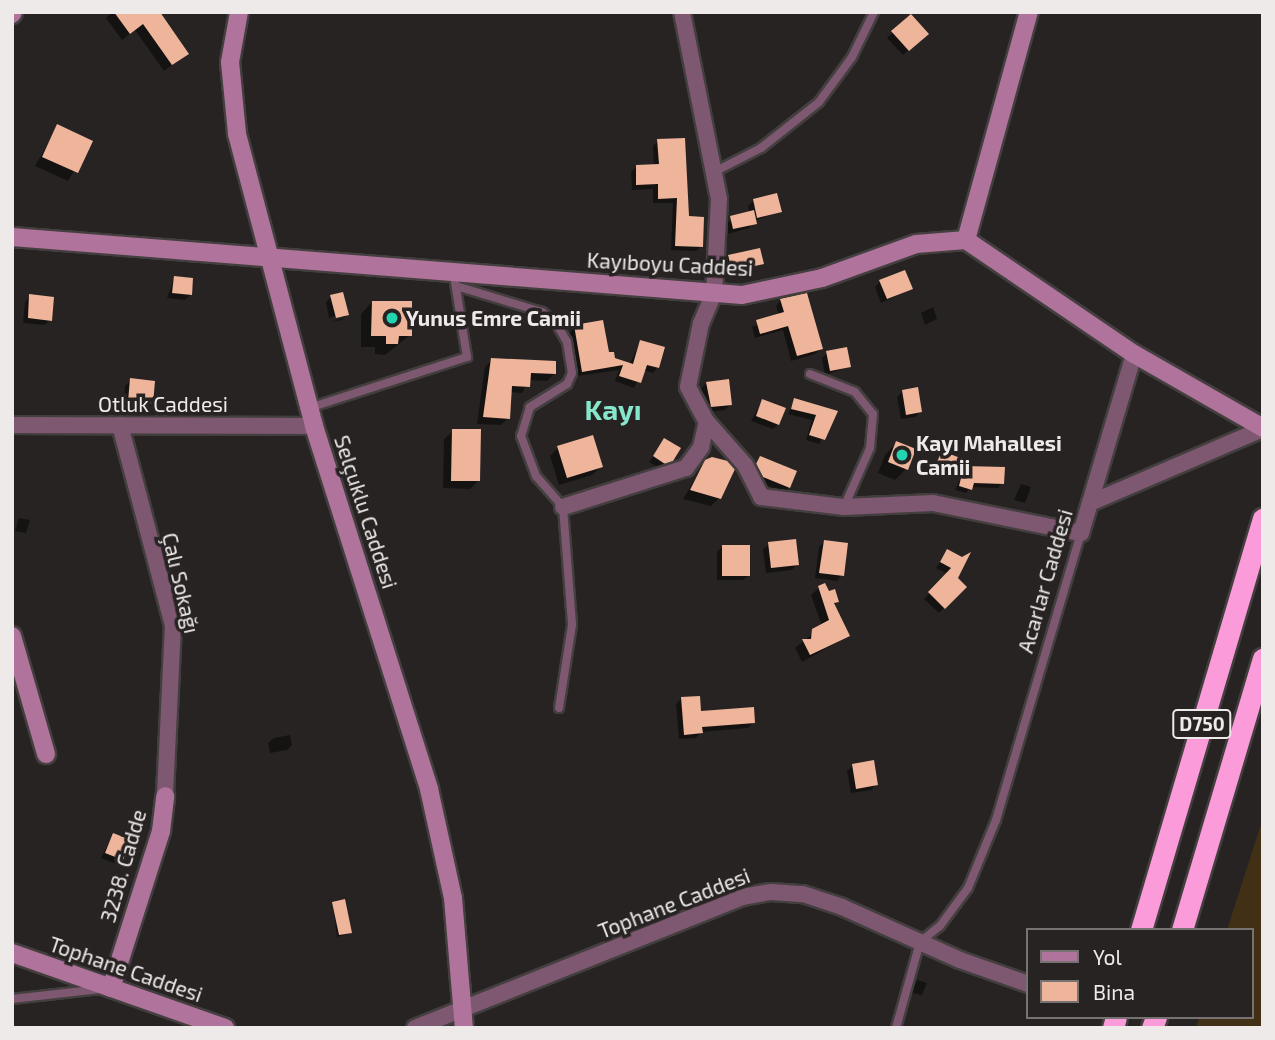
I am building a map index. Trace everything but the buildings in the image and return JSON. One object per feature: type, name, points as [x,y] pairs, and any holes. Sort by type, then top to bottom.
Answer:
[{"type":"highway","name":"D750","points":[[1143,928],[1263,519]]},
{"type":"highway","name":"D750","points":[[1183,928],[1263,659]]},
{"type":"street","name":"Selçuklu Caddesi","points":[[239,12],[231,42],[230,90],[268,256],[314,426],[429,789],[453,898],[464,1028]]},
{"type":"street","points":[[682,12],[716,171],[719,229],[714,293],[688,373],[688,387],[707,422],[736,452],[761,498],[844,508],[933,503],[1081,533]]},
{"type":"street","points":[[1029,12],[966,240],[1134,354],[1263,428]]},
{"type":"street","name":"Kayıboyu Caddesi","points":[[12,237],[268,256],[454,278],[714,293],[777,290],[916,244],[966,240]]},
{"type":"street","name":"Acarlar Caddesi","points":[[1081,533],[1134,354]]},
{"type":"street","points":[[563,507],[686,467],[701,447],[707,422]]},
{"type":"street","name":"Otluk Caddesi","points":[[12,425],[314,426]]},
{"type":"street","name":"Çalı Sokağı","points":[[120,425],[173,625],[165,796]]},
{"type":"street","points":[[1090,503],[1263,428]]},
{"type":"street","points":[[12,636],[46,754]]},
{"type":"street","name":"3238. Cadde","points":[[111,988],[161,831],[165,796]]},
{"type":"street","name":"Tophane Caddesi","points":[[415,1028],[742,897],[771,892],[803,894],[842,907],[919,942],[1026,983]]},
{"type":"street","name":"Tophane Caddesi","points":[[12,953],[225,1028]]},
{"type":"lane","points":[[716,171],[782,135],[819,102],[852,57],[874,12]]},
{"type":"lane","points":[[309,408],[467,356],[454,278]]},
{"type":"lane","points":[[454,278],[542,312],[556,323],[567,342],[572,373],[567,384],[530,407],[521,436],[541,485],[563,507],[572,625],[559,708]]},
{"type":"lane","points":[[810,373],[855,392],[873,414],[870,448],[844,508]]},
{"type":"lane","name":"Acarlar Caddesi","points":[[919,942],[940,926],[968,888],[996,820],[1081,533]]},
{"type":"lane","points":[[896,1028],[919,942]]},
{"type":"lane","points":[[12,999],[111,988]]},
{"type":"shaded area","points":[[1263,818],[1263,1028],[1196,1028],[1198,1019],[1254,1019],[1254,928],[1228,928]]},
{"type":"place","name":"Yunus Emre Camii","points":[[392,318]]},
{"type":"place","name":"Kayı Mahallesi Camii","points":[[902,455]]},
{"type":"district","name":"Kayı","points":[[613,409]]}]
